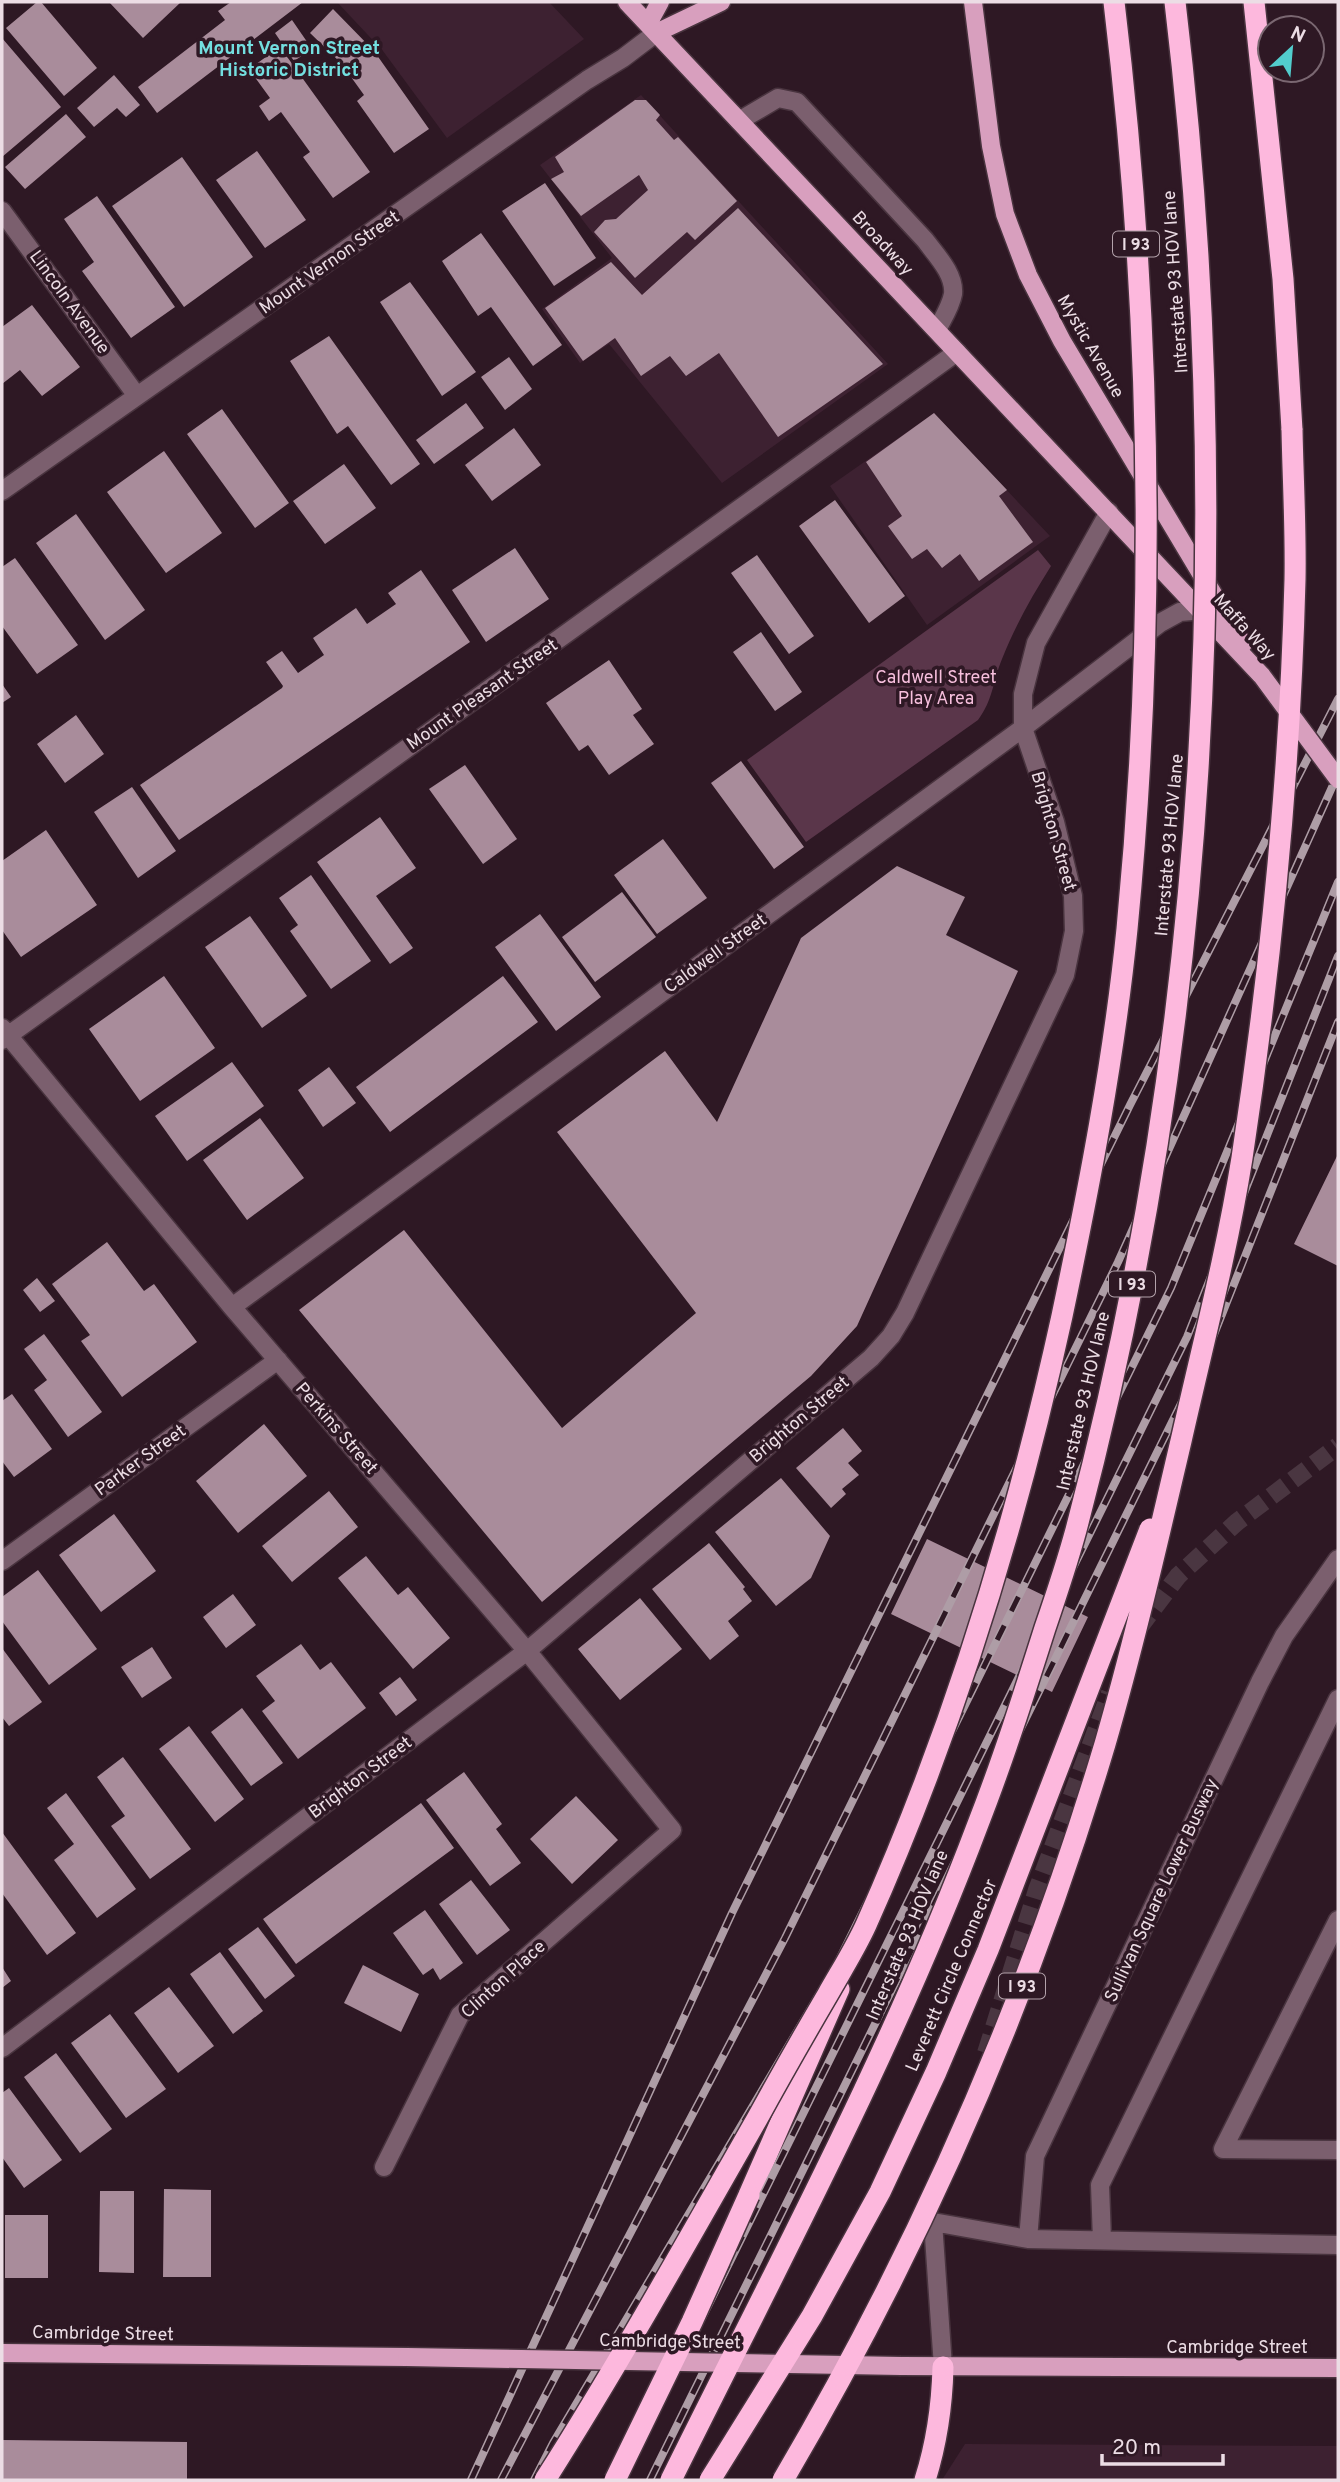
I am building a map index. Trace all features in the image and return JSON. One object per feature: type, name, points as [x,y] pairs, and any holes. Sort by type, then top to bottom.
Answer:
[{"type":"highway","name":"I 93","points":[[615,2480],[698,2309],[803,2073],[919,1797],[969,1664],[1012,1522],[1050,1371],[1081,1228],[1107,1079],[1125,947],[1144,684],[1148,488],[1133,206],[1114,2]]},
{"type":"highway","name":"Interstate 93 HOV lane","points":[[671,2480],[861,2097],[922,1963],[978,1825],[1029,1680],[1075,1534],[1142,1240],[1183,945],[1197,803],[1204,648],[1208,495],[1203,343],[1175,2]]},
{"type":"highway","name":"I 93","points":[[783,2480],[826,2407],[951,2155],[1009,2022],[1059,1885],[1104,1745],[1144,1603],[1241,1163],[1277,868],[1289,721],[1295,574],[1292,430],[1282,266],[1254,2]]},
{"type":"highway","name":"Leverett Circle Connector","points":[[710,2480],[812,2316],[880,2192],[936,2072],[988,1950],[1177,1459]]},
{"type":"highway","points":[[545,2480],[650,2307],[863,1932]]},
{"type":"highway","points":[[925,2480],[937,2444],[943,2367]]},
{"type":"main road","name":"Broadway","points":[[626,2],[1109,512]]},
{"type":"main road","points":[[652,29],[660,2]]},
{"type":"main road","points":[[652,29],[698,7],[721,2]]},
{"type":"main road","name":"Mystic Avenue","points":[[973,2],[991,146],[1005,214],[1028,275],[1062,341],[1262,676]]},
{"type":"main road","name":"Maffa Way","points":[[1109,512],[1262,676],[1338,779]]},
{"type":"main road","name":"Cambridge Street","points":[[2,2353],[943,2367],[1338,2368]]},
{"type":"street","name":"Mount Vernon Street","points":[[2,491],[652,29]]},
{"type":"street","points":[[739,121],[778,98],[797,102],[925,240],[943,264],[951,282],[953,296],[937,330]]},
{"type":"street","name":"Lincoln Avenue","points":[[2,211],[137,396]]},
{"type":"street","name":"Mount Pleasant Street","points":[[4,1034],[779,482],[957,352]]},
{"type":"street","name":"Brighton Street","points":[[2,2048],[527,1650],[871,1358],[891,1336],[905,1314],[1065,975],[1074,931],[1073,896],[1055,822],[1023,728],[1024,687],[1036,643],[1109,512]]},
{"type":"street","name":"Caldwell Street","points":[[232,1307],[1023,728],[1160,622],[1180,612],[1202,610]]},
{"type":"street","name":"Perkins Street","points":[[4,1034],[232,1307],[527,1650],[672,1830]]},
{"type":"street","name":"Parker Street","points":[[2,1561],[278,1360]]},
{"type":"street","name":"Sullivan Square Lower Busway","points":[[1028,2239],[1035,2156],[1260,1682],[1284,1636],[1338,1559]]},
{"type":"street","points":[[1102,2240],[1100,2185],[1338,1699]]},
{"type":"street","name":"Clinton Place","points":[[384,2167],[460,2015],[672,1830]]},
{"type":"street","points":[[1338,1920],[1223,2149],[1338,2150]]},
{"type":"street","points":[[943,2367],[933,2222],[1028,2239],[1338,2245]]},
{"type":"shaded area","points":[[337,2],[549,2],[584,39],[447,138],[383,51]]},
{"type":"shaded area","points":[[641,95],[888,364],[722,483],[609,344],[580,363],[542,309],[612,258],[540,165]]},
{"type":"shaded area","points":[[934,413],[1050,536],[927,625],[830,486]]},
{"type":"shaded area","points":[[965,2444],[1338,2446],[1338,2480],[942,2480]]},
{"type":"green space","name":"Caldwell Street Play Area","points":[[1038,550],[1051,566],[1012,635],[990,698],[978,720],[806,842],[747,760]]},
{"type":"building","points":[[37,2],[41,2],[97,68],[64,96],[6,28]]},
{"type":"building","points":[[109,2],[181,2],[143,38]]},
{"type":"building","points":[[231,2],[303,2],[157,113],[138,87],[225,20],[218,11]]},
{"type":"building","points":[[333,9],[374,51],[429,129],[394,153],[357,101],[364,95],[341,63],[310,33]]},
{"type":"building","points":[[292,20],[312,49],[294,61],[275,33]]},
{"type":"building","points":[[2,38],[61,107],[2,157]]},
{"type":"building","points":[[280,47],[370,172],[333,198],[303,157],[310,152],[281,112],[269,121],[259,106],[270,98],[249,69]]},
{"type":"building","points":[[114,75],[140,105],[126,117],[117,108],[94,127],[77,108]]},
{"type":"building","points":[[635,100],[646,100],[660,115],[656,120],[674,140],[678,137],[737,201],[695,240],[687,232],[635,278],[594,232],[605,220],[616,219],[648,190],[639,175],[581,216],[551,179],[564,172],[555,157]]},
{"type":"building","points":[[66,114],[86,137],[25,189],[5,167]]},
{"type":"building","points":[[257,151],[306,220],[265,248],[216,180]]},
{"type":"building","points":[[182,157],[253,257],[184,307],[112,206]]},
{"type":"building","points":[[545,183],[596,258],[554,286],[502,211]]},
{"type":"building","points":[[97,196],[175,307],[131,338],[82,271],[94,262],[64,219]]},
{"type":"building","points":[[738,208],[883,364],[778,437],[719,353],[686,376],[670,356],[641,376],[615,338],[583,361],[545,308],[611,262],[642,295]]},
{"type":"building","points":[[481,233],[562,345],[533,366],[491,307],[478,316],[442,261]]},
{"type":"building","points":[[410,282],[476,372],[442,396],[380,302]]},
{"type":"building","points":[[32,305],[80,367],[42,396],[20,370],[2,384],[2,327]]},
{"type":"building","points":[[329,336],[420,464],[391,485],[348,426],[337,434],[290,361]]},
{"type":"building","points":[[509,357],[532,389],[505,410],[481,377]]},
{"type":"building","points":[[466,403],[484,428],[434,464],[416,440]]},
{"type":"building","points":[[222,409],[289,503],[255,528],[187,434]]},
{"type":"building","points":[[934,413],[1007,490],[999,496],[1033,542],[979,581],[960,554],[942,568],[927,549],[912,559],[888,526],[902,516],[866,462]]},
{"type":"building","points":[[514,428],[541,465],[492,501],[465,465]]},
{"type":"building","points":[[164,451],[222,533],[166,573],[107,492]]},
{"type":"building","points":[[344,464],[376,508],[325,544],[293,501]]},
{"type":"building","points":[[835,500],[905,596],[869,623],[799,526]]},
{"type":"building","points":[[76,514],[145,610],[105,640],[36,543]]},
{"type":"building","points":[[515,548],[549,599],[486,642],[452,590]]},
{"type":"building","points":[[757,555],[814,636],[789,654],[731,573]]},
{"type":"building","points":[[15,558],[78,645],[37,674],[2,626],[2,567]]},
{"type":"building","points":[[421,570],[470,642],[179,840],[140,785],[282,688],[266,662],[282,651],[298,673],[324,655],[313,638],[356,608],[367,624],[396,604],[388,593]]},
{"type":"building","points":[[761,632],[802,692],[775,711],[733,652]]},
{"type":"building","points":[[609,660],[642,709],[633,715],[654,744],[609,775],[588,745],[579,751],[546,703]]},
{"type":"building","points":[[2,684],[11,697],[2,703]]},
{"type":"building","points":[[76,715],[104,754],[65,783],[37,744]]},
{"type":"building","points":[[741,761],[804,847],[774,869],[711,783]]},
{"type":"building","points":[[465,765],[517,839],[483,864],[429,789]]},
{"type":"building","points":[[132,787],[176,851],[138,878],[94,812]]},
{"type":"building","points":[[380,817],[416,868],[376,896],[413,948],[390,964],[317,862]]},
{"type":"building","points":[[46,830],[97,905],[21,957],[2,930],[2,861]]},
{"type":"building","points":[[663,839],[707,898],[657,934],[614,875]]},
{"type":"building","points":[[897,866],[965,897],[946,935],[1018,971],[857,1326],[811,1376],[542,1602],[299,1310],[404,1230],[562,1428],[696,1313],[557,1132],[665,1051],[717,1122],[801,938]]},
{"type":"building","points":[[311,875],[371,961],[331,989],[290,931],[298,925],[279,898]]},
{"type":"building","points":[[622,892],[656,937],[595,982],[562,937]]},
{"type":"building","points":[[540,914],[601,997],[556,1031],[495,947]]},
{"type":"building","points":[[250,916],[307,996],[262,1028],[205,947]]},
{"type":"building","points":[[164,976],[215,1048],[140,1101],[89,1029]]},
{"type":"building","points":[[503,976],[538,1022],[390,1132],[356,1087]]},
{"type":"building","points":[[232,1062],[264,1106],[187,1161],[155,1116]]},
{"type":"building","points":[[329,1067],[356,1103],[323,1127],[298,1090]]},
{"type":"building","points":[[260,1118],[304,1178],[247,1220],[203,1160]]},
{"type":"building","points":[[1338,1154],[1338,1266],[1294,1244]]},
{"type":"building","points":[[107,1242],[144,1291],[154,1284],[197,1342],[122,1397],[81,1341],[90,1335],[52,1284]]},
{"type":"building","points":[[37,1278],[55,1301],[40,1312],[23,1290]]},
{"type":"building","points":[[44,1334],[102,1412],[68,1437],[34,1390],[47,1380],[24,1349]]},
{"type":"building","points":[[12,1394],[52,1449],[14,1477],[2,1461],[2,1401]]},
{"type":"building","points":[[264,1424],[307,1476],[238,1533],[196,1481]]},
{"type":"building","points":[[843,1428],[862,1451],[848,1463],[859,1475],[842,1489],[846,1494],[831,1508],[796,1468]]},
{"type":"building","points":[[781,1478],[830,1536],[811,1578],[776,1606],[715,1532]]},
{"type":"building","points":[[329,1491],[358,1527],[292,1582],[262,1546]]},
{"type":"building","points":[[114,1514],[156,1571],[101,1612],[59,1555]]},
{"type":"building","points":[[927,1539],[1088,1617],[1052,1692],[891,1614]]},
{"type":"building","points":[[709,1543],[745,1587],[743,1589],[752,1601],[728,1621],[739,1636],[710,1660],[652,1589]]},
{"type":"building","points":[[366,1556],[398,1595],[408,1587],[450,1638],[413,1669],[338,1578]]},
{"type":"building","points":[[38,1570],[97,1649],[49,1685],[2,1621],[2,1597]]},
{"type":"building","points":[[233,1594],[256,1625],[226,1648],[203,1617]]},
{"type":"building","points":[[640,1598],[682,1649],[620,1700],[578,1649]]},
{"type":"building","points":[[301,1644],[320,1670],[331,1662],[366,1708],[298,1759],[262,1711],[275,1701],[256,1676]]},
{"type":"building","points":[[152,1647],[172,1678],[142,1698],[121,1667]]},
{"type":"building","points":[[2,1648],[42,1702],[9,1726],[2,1717]]},
{"type":"building","points":[[400,1677],[417,1700],[396,1716],[379,1693]]},
{"type":"building","points":[[242,1708],[283,1763],[251,1786],[211,1732]]},
{"type":"building","points":[[189,1726],[244,1799],[215,1822],[159,1749]]},
{"type":"building","points":[[123,1757],[191,1849],[150,1879],[111,1826],[125,1816],[97,1777]]},
{"type":"building","points":[[464,1772],[502,1824],[496,1829],[521,1863],[490,1886],[426,1800]]},
{"type":"building","points":[[66,1793],[136,1889],[97,1918],[54,1860],[74,1844],[47,1808]]},
{"type":"building","points":[[576,1796],[618,1840],[572,1884],[530,1839]]},
{"type":"building","points":[[421,1803],[454,1848],[296,1964],[263,1919]]},
{"type":"building","points":[[2,1832],[76,1933],[47,1955],[2,1893]]},
{"type":"building","points":[[471,1880],[510,1930],[477,1955],[439,1904]]},
{"type":"building","points":[[425,1910],[463,1963],[440,1980],[433,1968],[423,1975],[393,1933]]},
{"type":"building","points":[[258,1927],[295,1976],[265,1999],[228,1949]]},
{"type":"building","points":[[220,1952],[263,2011],[233,2034],[190,1974]]},
{"type":"building","points":[[363,1965],[419,1994],[401,2032],[344,2003]]},
{"type":"building","points":[[2,1967],[11,1981],[2,1988]]},
{"type":"building","points":[[169,1987],[214,2046],[178,2073],[134,2013]]},
{"type":"building","points":[[110,2014],[166,2089],[126,2118],[71,2043]]},
{"type":"building","points":[[56,2053],[112,2129],[80,2153],[24,2077]]},
{"type":"building","points":[[9,2088],[62,2160],[24,2188],[2,2157],[2,2093]]},
{"type":"building","points":[[164,2189],[211,2190],[211,2277],[163,2277]]},
{"type":"building","points":[[100,2191],[134,2191],[134,2273],[99,2272]]},
{"type":"building","points":[[5,2215],[48,2215],[48,2278],[5,2278]]},
{"type":"building","points":[[2,2440],[187,2442],[187,2480],[2,2480]]},
{"type":"tunnel","points":[[1138,1629],[1178,1576],[1237,1522],[1338,1446]]},
{"type":"tunnel","points":[[986,2053],[1037,1890],[1110,1693]]},
{"type":"railway","points":[[471,2480],[732,1913],[1130,1105],[1338,699]]},
{"type":"railway","points":[[501,2480],[785,1938],[1118,1262],[1338,774]]},
{"type":"railway","points":[[534,2480],[553,2443],[837,1964],[1171,1288],[1338,882]]},
{"type":"railway","points":[[622,2480],[1187,1337],[1338,956]]},
{"type":"railway","points":[[650,2480],[1209,1347],[1338,1022]]},
{"type":"district","name":"Mount Vernon Street Historic District","points":[[289,58]]}]
